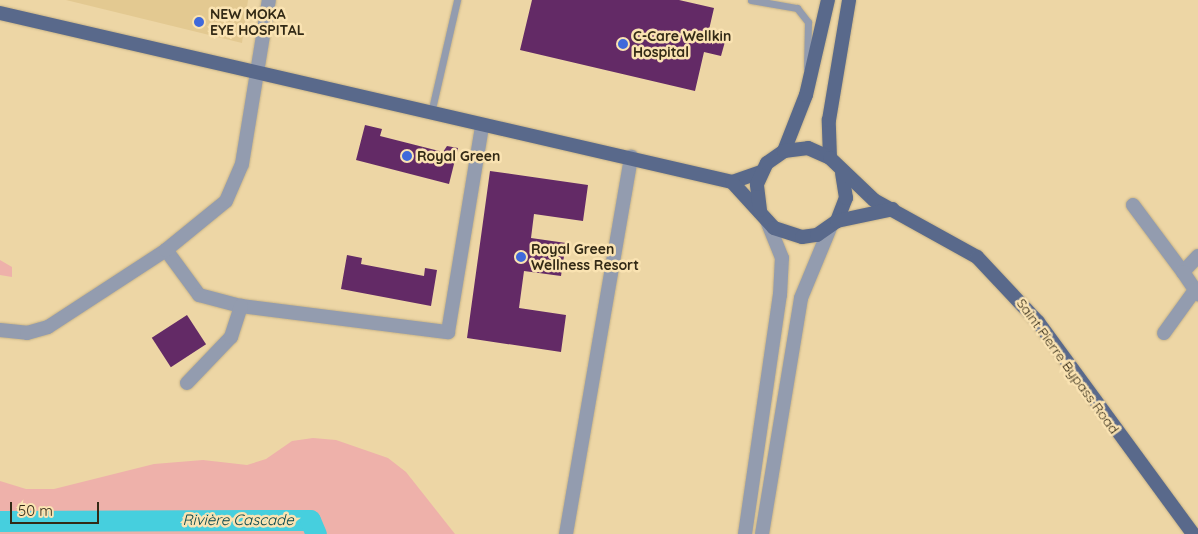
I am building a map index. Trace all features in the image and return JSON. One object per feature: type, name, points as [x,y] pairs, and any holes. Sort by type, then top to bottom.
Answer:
[{"type":"main road","points":[[732,182],[762,172],[784,151],[806,95],[828,0]]},
{"type":"main road","points":[[830,158],[829,120],[849,0]]},
{"type":"main road","points":[[0,13],[482,126],[631,157],[732,182],[762,213],[787,235],[802,237],[833,224],[893,209]]},
{"type":"main road","points":[[784,151],[808,148],[830,158],[842,173],[846,198],[833,224]]},
{"type":"main road","points":[[762,172],[757,191],[762,213]]},
{"type":"main road","name":"Saint Pierre Bypass Road","points":[[842,173],[865,194],[977,257],[1010,289],[1192,534]]},
{"type":"street","points":[[0,330],[27,333],[48,327],[166,250],[218,211],[232,191],[242,164],[269,0]]},
{"type":"street","points":[[166,250],[199,295],[241,306],[448,332],[482,126]]},
{"type":"street","points":[[566,534],[631,157]]},
{"type":"street","points":[[1133,205],[1197,292],[1164,333]]},
{"type":"street","points":[[745,534],[781,286],[782,258],[762,213]]},
{"type":"street","points":[[762,534],[800,298],[833,224]]},
{"type":"street","points":[[1183,272],[1198,256]]},
{"type":"street","points":[[187,383],[231,337],[241,306]]},
{"type":"lane","points":[[431,113],[458,0]]},
{"type":"lane","points":[[751,0],[797,8],[808,22],[806,95]]},
{"type":"shaded area","name":"NEW MOKA EYE HOSPITAL","points":[[66,0],[248,0],[242,43]]},
{"type":"shaded area","points":[[0,260],[12,267],[12,277],[0,275]]},
{"type":"shaded area","points":[[313,438],[336,440],[388,458],[406,472],[455,534],[0,534],[0,481],[26,489],[54,489],[154,464],[203,460],[247,465],[266,459],[292,441]]},
{"type":"building","name":"C-Care Wellkin Hospital","points":[[532,0],[679,0],[714,8],[708,34],[726,38],[721,56],[704,52],[695,91],[520,50]]},
{"type":"building","name":"Royal Green","points":[[365,125],[382,129],[380,136],[443,152],[447,146],[458,148],[449,184],[356,160]]},
{"type":"building","name":"Royal Green Wellness Resort","points":[[490,171],[588,185],[583,221],[534,214],[531,238],[566,243],[561,276],[524,271],[519,308],[566,315],[561,352],[467,338]]},
{"type":"building","points":[[347,255],[362,258],[361,264],[424,276],[425,268],[437,270],[431,306],[341,289]]},
{"type":"building","points":[[187,315],[206,344],[171,367],[152,338]]},
{"type":"waterway","name":"Rivière Cascade","points":[[0,521],[310,520],[316,534]]},
{"type":"place","name":"NEW MOKA EYE HOSPITAL","points":[[199,22]]},
{"type":"place","name":"C-Care Wellkin Hospital","points":[[623,44]]},
{"type":"place","name":"Royal Green","points":[[407,156]]},
{"type":"place","name":"Royal Green Wellness Resort","points":[[521,257]]}]
